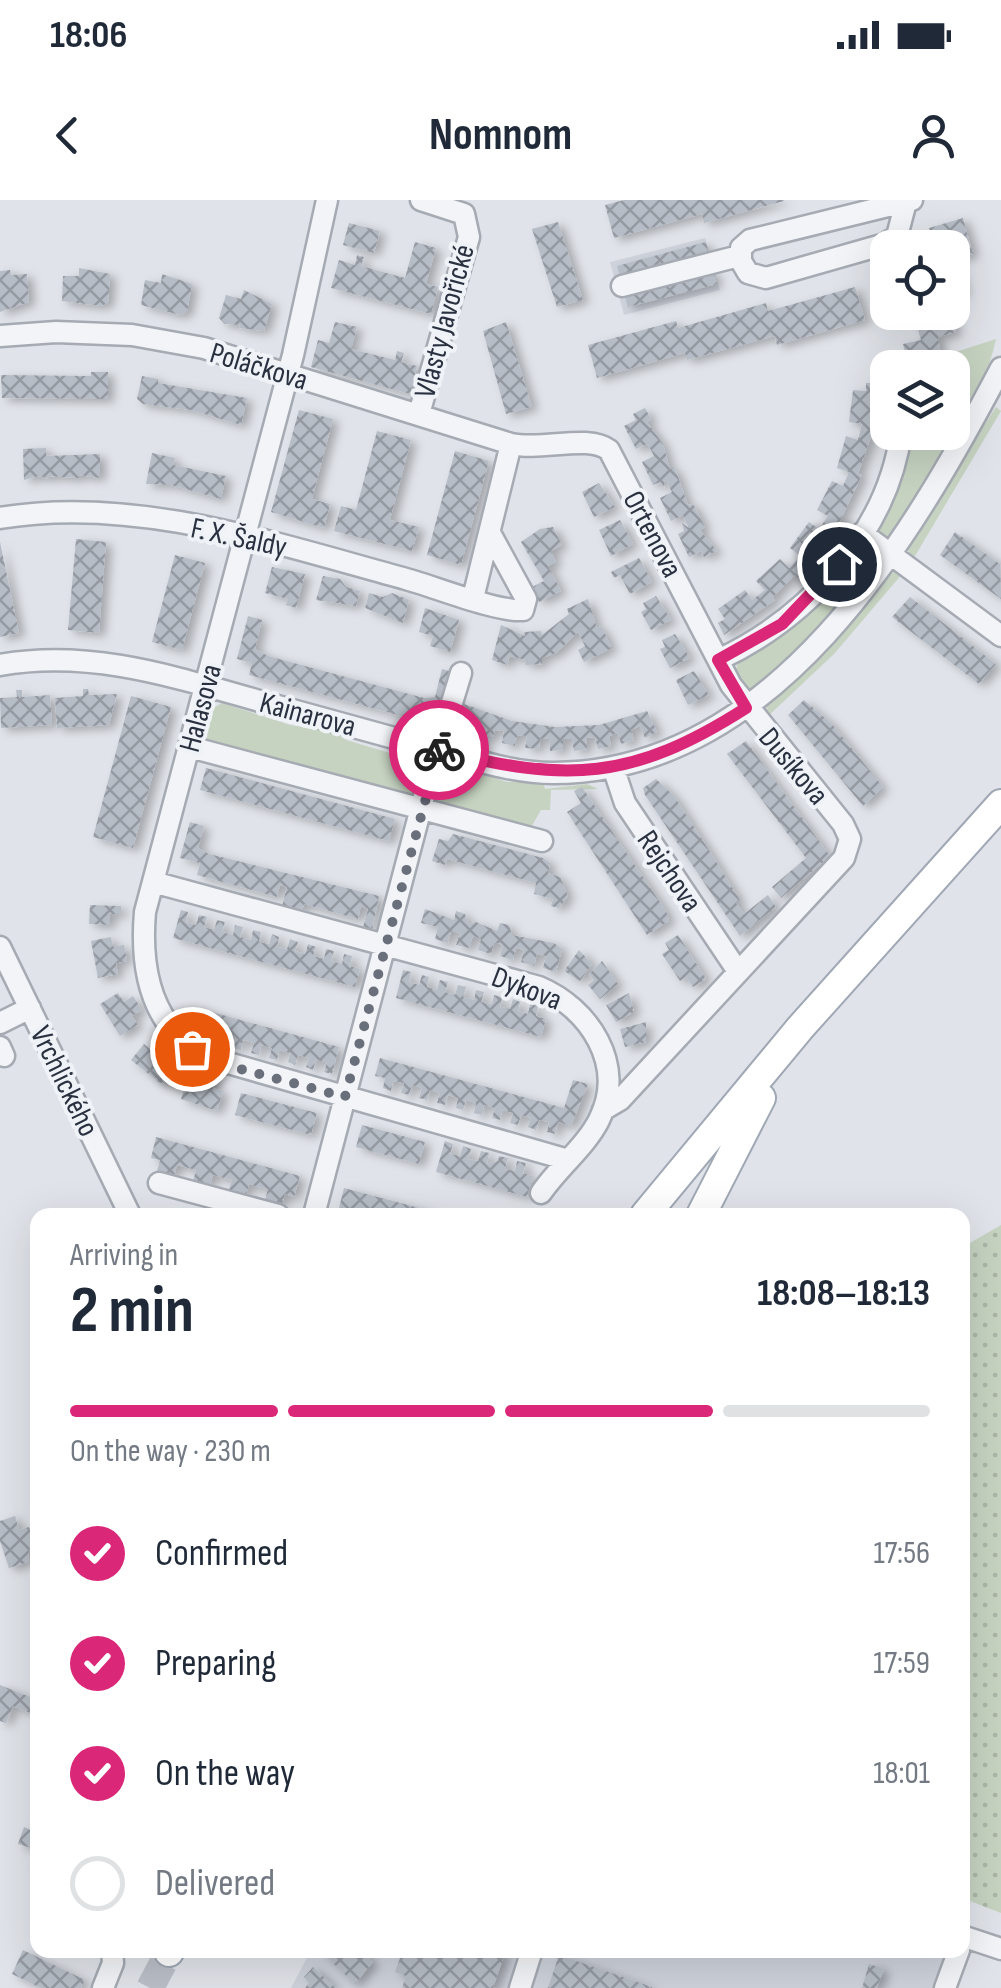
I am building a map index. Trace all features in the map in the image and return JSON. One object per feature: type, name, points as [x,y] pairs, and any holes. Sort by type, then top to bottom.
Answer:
[{"type":"main road","points":[[651,1208],[880,936],[1001,804]]},
{"type":"main road","points":[[705,1208],[756,1106],[880,936]]},
{"type":"street","name":"Halasova","points":[[327,200],[319,252],[288,376],[153,882],[144,923],[145,972],[158,1010],[192,1049],[233,1067],[565,1158]]},
{"type":"street","name":"Vlasty Javořické","points":[[418,414],[469,224],[454,208],[422,200]]},
{"type":"street","points":[[622,286],[740,256],[750,240],[909,201]]},
{"type":"street","points":[[740,256],[748,273],[766,278],[885,244],[897,236],[909,201]]},
{"type":"street","name":"Poláčkova","points":[[0,336],[56,332],[132,335],[204,348],[511,444]]},
{"type":"street","name":"Kainarova","points":[[0,665],[91,660],[205,686],[513,769],[548,773],[613,767],[677,746],[746,708],[828,630],[891,555],[956,454],[1001,368]]},
{"type":"street","name":"Ortenova","points":[[511,444],[549,448],[589,440],[608,450],[746,708]]},
{"type":"street","points":[[473,598],[511,444]]},
{"type":"street","points":[[718,660],[760,640],[803,607],[862,533],[884,493],[897,450]]},
{"type":"street","name":"F. X. Šaldy","points":[[0,518],[67,512],[108,514],[246,538],[519,612],[527,605],[490,533]]},
{"type":"street","points":[[862,533],[1001,636]]},
{"type":"street","points":[[316,1208],[461,673]]},
{"type":"street","name":"Dusíkova","points":[[737,970],[844,858],[850,840],[843,824],[746,708]]},
{"type":"street","name":"Kainarova","points":[[190,747],[542,841]]},
{"type":"street","name":"Rejchova","points":[[613,767],[625,803],[737,970]]},
{"type":"street","name":"Dykova","points":[[153,882],[539,987],[570,1003],[590,1024],[601,1046],[606,1082],[603,1110]]},
{"type":"street","name":"Vrchlického","points":[[0,947],[127,1208]]},
{"type":"street","points":[[541,1193],[603,1110],[620,1100],[737,970]]},
{"type":"street","points":[[0,1023],[30,1008]]},
{"type":"street","points":[[159,1183],[252,1208]]},
{"type":"street","points":[[970,1939],[1001,1949]]},
{"type":"street","points":[[103,1988],[113,1958]]},
{"type":"street","points":[[520,1988],[529,1958]]},
{"type":"street","points":[[946,1988],[956,1958]]},
{"type":"shaded area","points":[[705,238],[720,290],[624,315],[610,262]]},
{"type":"shaded area","points":[[307,1958],[943,1958],[951,1988],[291,1988]]},
{"type":"green space","points":[[996,339],[970,410],[970,350],[962,350]]},
{"type":"green space","points":[[996,407],[1001,411],[912,561],[907,547]]},
{"type":"green space","points":[[902,450],[948,450],[889,539],[883,539],[876,524]]},
{"type":"green space","points":[[867,548],[875,555],[874,560],[818,629],[769,676],[752,689],[743,688],[734,676],[738,662],[807,613]]},
{"type":"green space","points":[[894,572],[903,573],[834,654],[765,719],[768,699]]},
{"type":"green space","points":[[222,703],[290,725],[339,733],[346,740],[390,753],[415,754],[423,765],[416,793],[410,797],[201,741],[208,711]]},
{"type":"green space","points":[[448,763],[507,782],[550,782],[544,785],[545,789],[587,784],[598,789],[551,790],[550,810],[541,810],[530,829],[437,806],[431,796],[441,768]]},
{"type":"green space","points":[[1001,1225],[1001,1913],[970,1901],[970,1243]]},
{"type":"building","points":[[624,200],[784,201],[704,223],[702,214],[614,238],[605,205]]},
{"type":"building","points":[[963,218],[966,230],[930,230]]},
{"type":"building","points":[[558,222],[583,300],[557,307],[532,229]]},
{"type":"building","points":[[349,223],[380,231],[374,253],[343,245]]},
{"type":"building","points":[[415,242],[436,248],[426,284],[438,287],[431,314],[331,288],[339,260],[355,265],[357,255],[364,257],[361,266],[405,278]]},
{"type":"building","points":[[706,242],[710,256],[621,280],[617,266]]},
{"type":"building","points":[[79,268],[110,274],[108,302],[102,306],[62,301],[63,276],[79,276]]},
{"type":"building","points":[[10,270],[11,275],[27,274],[29,302],[0,312],[0,271]]},
{"type":"building","points":[[713,270],[717,284],[628,307],[624,293]]},
{"type":"building","points":[[162,274],[192,284],[187,312],[180,315],[141,305],[145,280],[161,283]]},
{"type":"building","points":[[855,287],[865,320],[777,345],[775,336],[687,360],[685,353],[597,378],[588,345],[676,321],[678,328],[766,303],[768,311]]},
{"type":"building","points":[[244,290],[272,304],[264,331],[225,324],[219,318],[226,295],[241,299]]},
{"type":"building","points":[[335,322],[357,327],[351,349],[395,360],[397,351],[404,353],[401,362],[417,366],[410,394],[311,367],[318,340],[329,343]]},
{"type":"building","points":[[506,322],[532,407],[506,414],[483,331]]},
{"type":"building","points":[[918,330],[956,332],[938,337],[940,350],[904,350],[903,344],[921,340]]},
{"type":"building","points":[[91,372],[108,372],[108,399],[2,398],[1,375],[91,376]]},
{"type":"building","points":[[142,376],[158,379],[158,383],[247,398],[241,425],[191,410],[143,404],[137,399]]},
{"type":"building","points":[[866,383],[870,383],[870,439],[858,474],[862,475],[840,521],[798,578],[795,575],[772,598],[775,600],[724,635],[718,623],[725,619],[718,609],[745,590],[752,600],[765,590],[756,581],[780,559],[789,568],[800,556],[790,548],[809,522],[819,529],[828,516],[817,510],[832,481],[843,486],[849,472],[837,468],[846,436],[858,440],[862,424],[849,422],[853,390],[866,391]]},
{"type":"building","points":[[645,408],[651,419],[647,422],[663,444],[670,469],[675,468],[688,505],[693,504],[705,527],[700,530],[717,551],[704,557],[701,551],[689,557],[678,534],[684,531],[682,523],[689,528],[683,515],[671,521],[660,498],[672,492],[665,479],[664,488],[660,482],[653,485],[642,462],[654,456],[647,444],[636,449],[624,426],[636,420],[633,414]]},
{"type":"building","points":[[299,410],[333,419],[312,499],[330,504],[324,528],[271,512]]},
{"type":"building","points":[[377,431],[411,440],[390,520],[419,527],[412,551],[334,531],[341,506],[356,510]]},
{"type":"building","points":[[46,448],[46,456],[100,454],[100,478],[39,476],[24,480],[23,449]]},
{"type":"building","points":[[455,451],[489,461],[461,565],[427,555]]},
{"type":"building","points":[[152,453],[175,458],[173,465],[226,476],[221,499],[171,485],[146,484]]},
{"type":"building","points":[[599,483],[615,507],[594,517],[582,492]]},
{"type":"building","points":[[620,520],[633,544],[611,556],[599,530]]},
{"type":"building","points":[[553,527],[562,545],[551,551],[556,562],[548,566],[561,591],[539,602],[532,587],[544,581],[521,542],[540,529]]},
{"type":"building","points":[[955,532],[1000,564],[1001,599],[940,555]]},
{"type":"building","points":[[76,539],[106,542],[99,633],[68,630]]},
{"type":"building","points":[[0,542],[19,633],[0,637]]},
{"type":"building","points":[[175,555],[205,563],[182,650],[152,642]]},
{"type":"building","points":[[639,558],[652,582],[630,594],[620,575],[614,578],[611,572]]},
{"type":"building","points":[[272,567],[305,574],[296,608],[286,605],[288,599],[265,593]]},
{"type":"building","points":[[323,576],[340,579],[346,587],[360,591],[356,606],[316,600]]},
{"type":"building","points":[[369,593],[383,597],[392,593],[409,600],[403,623],[365,608]]},
{"type":"building","points":[[656,596],[671,620],[651,630],[641,612],[646,609],[643,603]]},
{"type":"building","points":[[910,597],[996,664],[979,684],[892,617]]},
{"type":"building","points":[[588,599],[597,628],[601,626],[612,648],[584,662],[578,650],[585,646],[578,632],[556,653],[542,658],[542,664],[526,665],[526,660],[510,656],[507,665],[492,660],[501,625],[525,636],[524,632],[541,631],[542,635],[569,614],[567,609]]},
{"type":"building","points":[[425,608],[459,620],[450,652],[430,646],[433,636],[419,632]]},
{"type":"building","points":[[248,616],[262,620],[255,649],[268,656],[424,698],[435,697],[442,669],[456,673],[443,715],[428,711],[424,722],[249,675],[252,663],[237,659]]},
{"type":"building","points":[[675,634],[690,658],[670,668],[660,649],[665,647],[662,640]]},
{"type":"building","points":[[694,671],[709,695],[688,705],[676,680]]},
{"type":"building","points":[[83,689],[88,689],[89,695],[117,694],[109,725],[57,728],[55,698],[83,696]]},
{"type":"building","points":[[16,690],[22,690],[22,697],[50,695],[52,725],[1,728],[0,698],[17,697]]},
{"type":"building","points":[[131,696],[171,707],[133,848],[93,837]]},
{"type":"building","points":[[804,700],[832,724],[883,787],[863,806],[788,715]]},
{"type":"building","points":[[464,704],[512,721],[555,727],[599,725],[647,711],[657,732],[645,738],[640,726],[631,730],[634,740],[621,744],[618,733],[609,736],[611,746],[598,749],[595,737],[586,738],[587,749],[574,751],[572,739],[563,739],[563,750],[550,751],[549,738],[540,739],[539,749],[525,748],[527,736],[517,735],[515,746],[502,743],[504,731],[495,730],[492,740],[479,736],[482,724],[460,719]]},
{"type":"building","points":[[746,741],[830,856],[781,898],[772,887],[806,858],[727,754]]},
{"type":"building","points":[[206,768],[395,819],[389,841],[200,790]]},
{"type":"building","points":[[656,779],[674,796],[740,900],[736,903],[744,914],[768,895],[776,907],[740,936],[645,795],[643,788]]},
{"type":"building","points":[[582,787],[666,911],[669,921],[647,935],[567,812],[581,803],[574,791]]},
{"type":"building","points":[[190,822],[204,826],[198,848],[209,854],[379,896],[372,930],[363,927],[368,909],[361,906],[358,919],[304,904],[302,911],[282,906],[287,887],[280,885],[277,897],[197,875],[200,863],[180,858]]},
{"type":"building","points":[[453,834],[543,858],[550,863],[548,873],[560,877],[568,896],[559,908],[551,906],[553,899],[534,894],[536,883],[447,859],[445,865],[432,861],[439,839],[448,841]]},
{"type":"building","points":[[90,905],[121,906],[121,914],[110,914],[110,925],[89,924]]},
{"type":"building","points":[[425,909],[454,920],[456,911],[465,914],[468,924],[476,922],[497,931],[500,923],[509,925],[512,935],[554,943],[562,949],[556,972],[543,968],[546,956],[537,954],[534,966],[521,962],[524,950],[516,948],[513,960],[500,956],[503,945],[494,942],[491,954],[478,950],[481,939],[473,936],[469,948],[456,945],[460,933],[451,931],[448,943],[435,939],[438,927],[421,923]]},
{"type":"building","points":[[181,910],[188,912],[186,922],[196,925],[199,915],[207,917],[204,927],[214,930],[217,920],[225,922],[222,932],[233,935],[235,925],[243,927],[240,937],[251,940],[253,930],[261,932],[259,942],[269,944],[272,934],[279,937],[277,947],[287,949],[290,939],[298,942],[295,951],[305,954],[308,944],[316,947],[313,956],[324,959],[326,949],[334,951],[331,961],[342,964],[344,954],[352,956],[350,966],[360,969],[355,987],[173,938]]},
{"type":"building","points":[[678,935],[706,979],[693,987],[686,977],[680,981],[662,954],[669,950],[665,943]]},
{"type":"building","points":[[111,937],[113,947],[124,945],[127,961],[116,963],[118,974],[98,978],[91,941]]},
{"type":"building","points":[[579,950],[592,964],[580,981],[564,971]]},
{"type":"building","points":[[602,961],[618,984],[600,999],[588,985],[594,980],[589,974]]},
{"type":"building","points":[[403,970],[411,972],[409,982],[419,985],[422,975],[429,977],[427,987],[437,990],[440,980],[448,982],[445,992],[455,995],[458,985],[466,987],[463,997],[474,1000],[476,990],[484,992],[481,1002],[492,1004],[494,995],[502,997],[500,1007],[510,1009],[513,999],[520,1002],[518,1011],[528,1014],[530,1004],[538,1006],[536,1016],[546,1019],[541,1037],[396,998]]},
{"type":"building","points":[[118,993],[124,1002],[133,996],[142,1010],[132,1016],[138,1025],[120,1036],[100,1004]]},
{"type":"building","points":[[629,993],[634,1012],[616,1022],[606,1005]]},
{"type":"building","points":[[212,1012],[339,1047],[332,1074],[324,1072],[327,1062],[316,1060],[313,1070],[306,1067],[309,1058],[298,1055],[295,1065],[288,1062],[290,1053],[279,1050],[277,1060],[269,1058],[272,1048],[261,1045],[259,1055],[251,1053],[254,1043],[243,1040],[241,1050],[233,1048],[236,1038],[225,1035],[222,1045],[215,1043],[218,1033],[207,1030]]},
{"type":"building","points":[[646,1022],[646,1042],[625,1047],[620,1029]]},
{"type":"building","points":[[159,1042],[172,1052],[165,1061],[173,1067],[161,1084],[131,1060],[144,1044],[152,1051]]},
{"type":"building","points":[[380,1058],[564,1108],[573,1080],[588,1084],[571,1126],[558,1122],[555,1134],[547,1132],[549,1122],[539,1120],[536,1130],[528,1127],[531,1118],[521,1115],[518,1125],[510,1123],[513,1113],[502,1110],[500,1120],[492,1118],[495,1108],[484,1105],[482,1115],[474,1113],[476,1103],[466,1100],[463,1110],[456,1108],[458,1098],[448,1095],[445,1105],[437,1103],[440,1093],[430,1090],[427,1100],[419,1098],[422,1088],[412,1085],[409,1095],[401,1093],[404,1083],[393,1081],[391,1091],[383,1088],[385,1078],[375,1076]]},
{"type":"building","points":[[201,1072],[216,1077],[213,1088],[223,1091],[217,1111],[181,1099],[187,1080],[198,1083]]},
{"type":"building","points":[[241,1093],[317,1113],[311,1135],[235,1115]]},
{"type":"building","points":[[362,1125],[425,1142],[419,1164],[356,1147]]},
{"type":"building","points":[[156,1137],[300,1176],[294,1197],[285,1194],[282,1204],[265,1200],[268,1189],[249,1184],[246,1195],[229,1190],[232,1180],[213,1175],[210,1185],[193,1181],[196,1170],[177,1165],[174,1176],[157,1171],[160,1160],[151,1158]]},
{"type":"building","points":[[445,1141],[453,1144],[450,1154],[460,1156],[463,1146],[471,1149],[468,1159],[478,1161],[481,1151],[489,1153],[487,1164],[498,1161],[499,1156],[508,1158],[505,1169],[515,1171],[517,1161],[526,1163],[523,1173],[533,1176],[527,1197],[436,1172]]},
{"type":"building","points":[[344,1188],[419,1208],[339,1208]]},
{"type":"building","points":[[15,1516],[19,1530],[29,1527],[28,1562],[9,1568],[0,1541],[0,1521]]},
{"type":"building","points":[[0,1685],[30,1697],[30,1713],[13,1706],[6,1723],[0,1721]]},
{"type":"building","points":[[24,1827],[30,1830],[30,1848],[18,1844]]},
{"type":"building","points":[[23,1950],[30,1953],[30,1958],[40,1958],[85,1980],[81,1988],[41,1988],[12,1974]]},
{"type":"building","points":[[327,1958],[369,1958],[373,1962],[355,1984]]},
{"type":"building","points":[[400,1958],[503,1958],[493,1988],[402,1988],[406,1976],[395,1972]]},
{"type":"building","points":[[558,1958],[652,1987],[652,1988],[548,1988]]},
{"type":"building","points":[[869,1964],[884,1969],[877,1988],[862,1988]]},
{"type":"building","points":[[313,1967],[336,1988],[305,1988],[309,1983],[304,1977]]},
{"type":"tunnel","points":[[150,1988],[166,1958]]},
{"type":"way so far","points":[[192,1049],[233,1067],[345,1097],[426,785],[439,750]]},
{"type":"route","points":[[439,750],[513,769],[555,773],[613,767],[677,746],[746,708],[718,660],[760,640],[782,624],[824,586],[839,564]]}]
